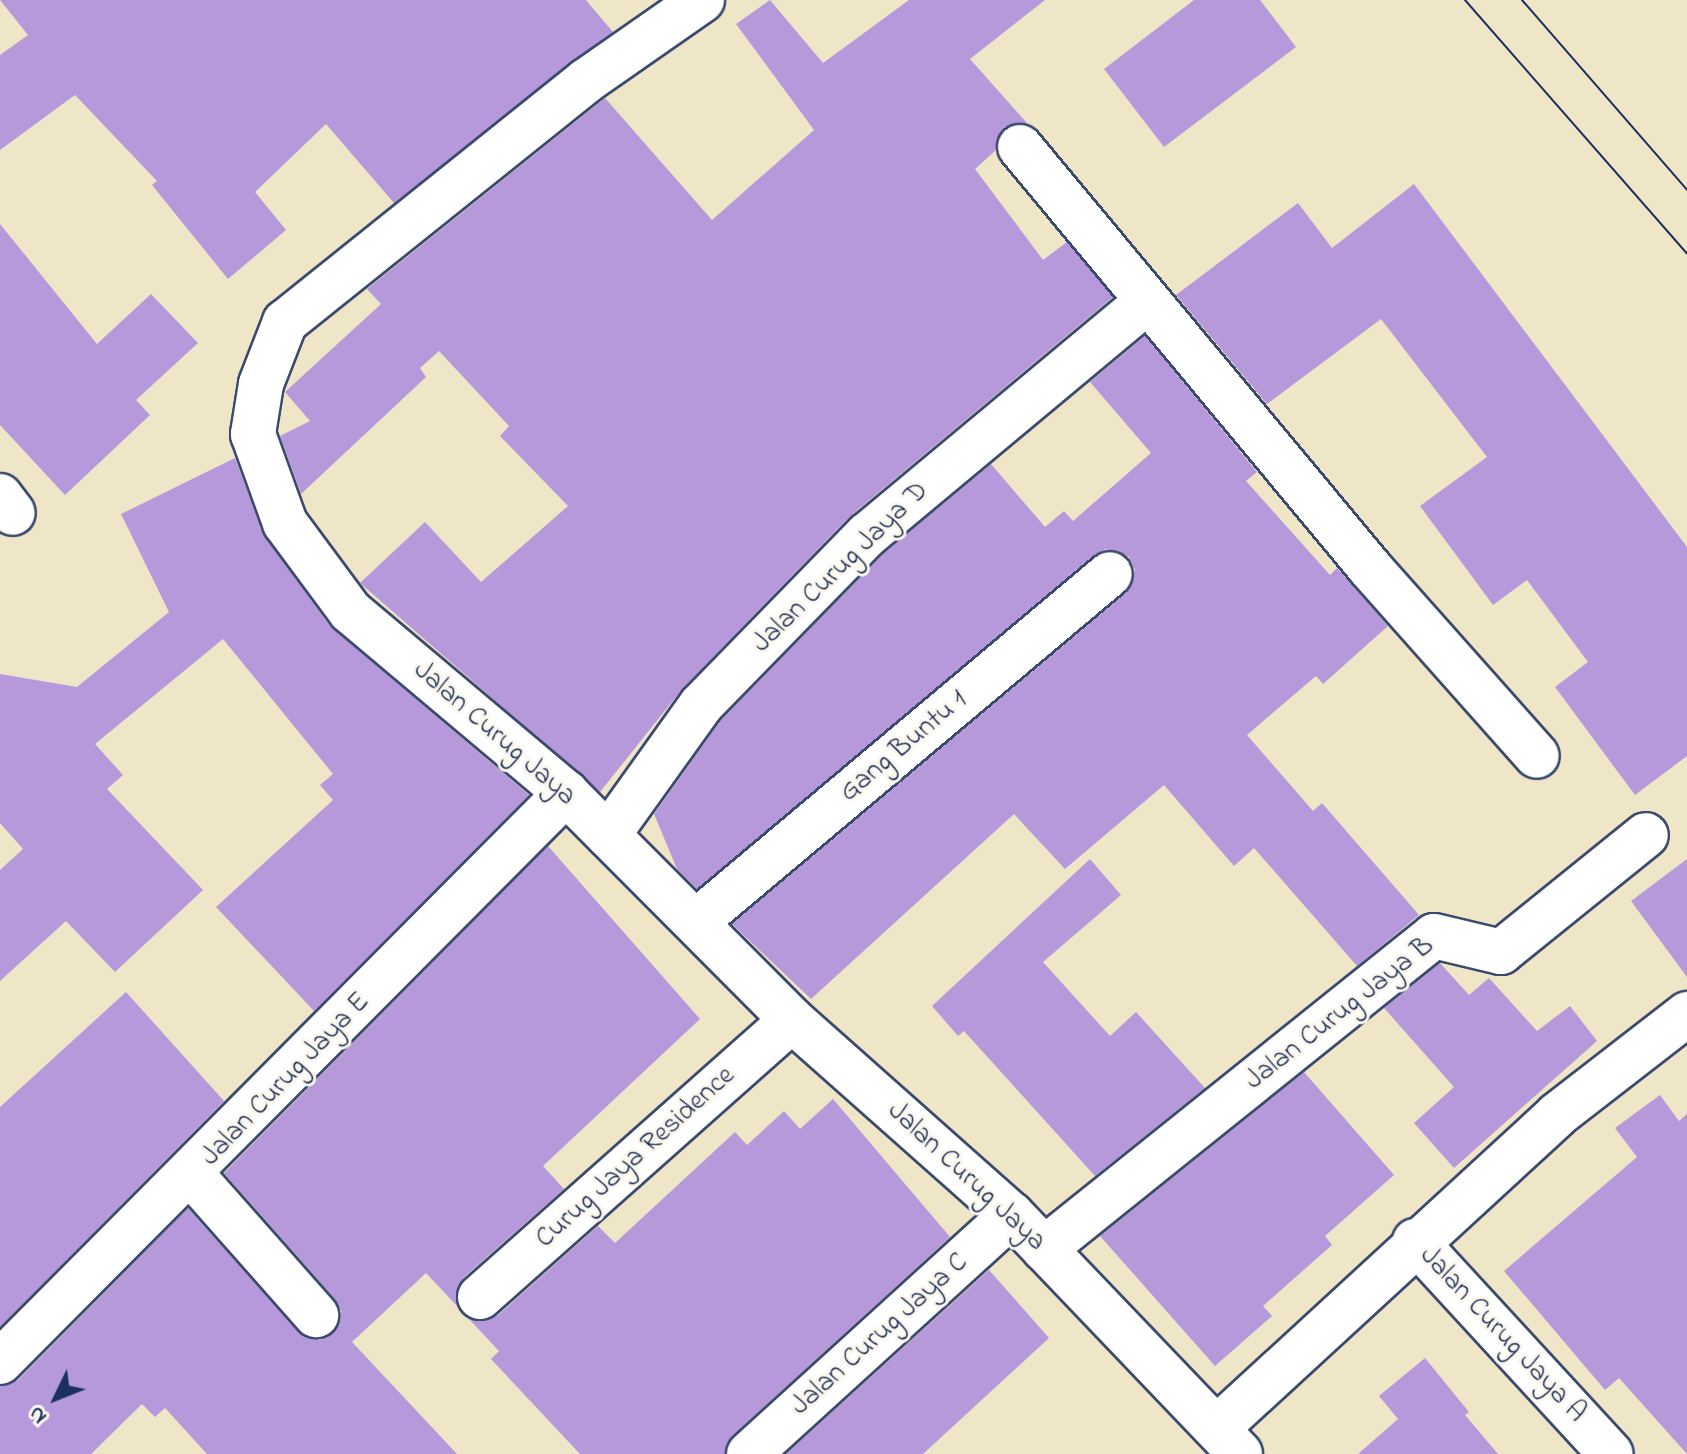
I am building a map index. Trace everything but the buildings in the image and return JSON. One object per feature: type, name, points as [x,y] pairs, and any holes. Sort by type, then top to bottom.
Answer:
[{"type":"street","name":"Jalan Curug Jaya","points":[[702,0],[586,81],[285,322],[261,384],[253,434],[285,523],[350,611],[566,793],[697,921],[792,1020],[1012,1215],[1228,1441]]},
{"type":"street","points":[[1020,147],[1145,303],[1537,756]]},
{"type":"street","name":"Jalan Curug Jaya D","points":[[608,835],[701,705],[867,535],[1145,303]]},
{"type":"street","name":"Gang Buntu 1","points":[[697,921],[1110,574]]},
{"type":"street","name":"Jalan Curug Jaya E","points":[[0,1362],[193,1176],[566,793]]},
{"type":"street","name":"Jalan Curug Jaya B","points":[[1044,1249],[1434,936],[1501,952],[1646,835]]},
{"type":"street","points":[[1415,1241],[1557,1115],[1687,1014]]},
{"type":"street","name":"Curug Jaya Residence","points":[[480,1297],[792,1020]]},
{"type":"street","points":[[193,1176],[316,1315]]},
{"type":"street","name":"Jalan Curug Jaya C","points":[[749,1454],[1012,1215]]},
{"type":"street","name":"Jalan Curug Jaya A","points":[[1228,1441],[1415,1241],[1611,1454]]},
{"type":"tram line","points":[[1465,0],[1687,254]]},
{"type":"tram line","points":[[1522,0],[1687,190]]}]
